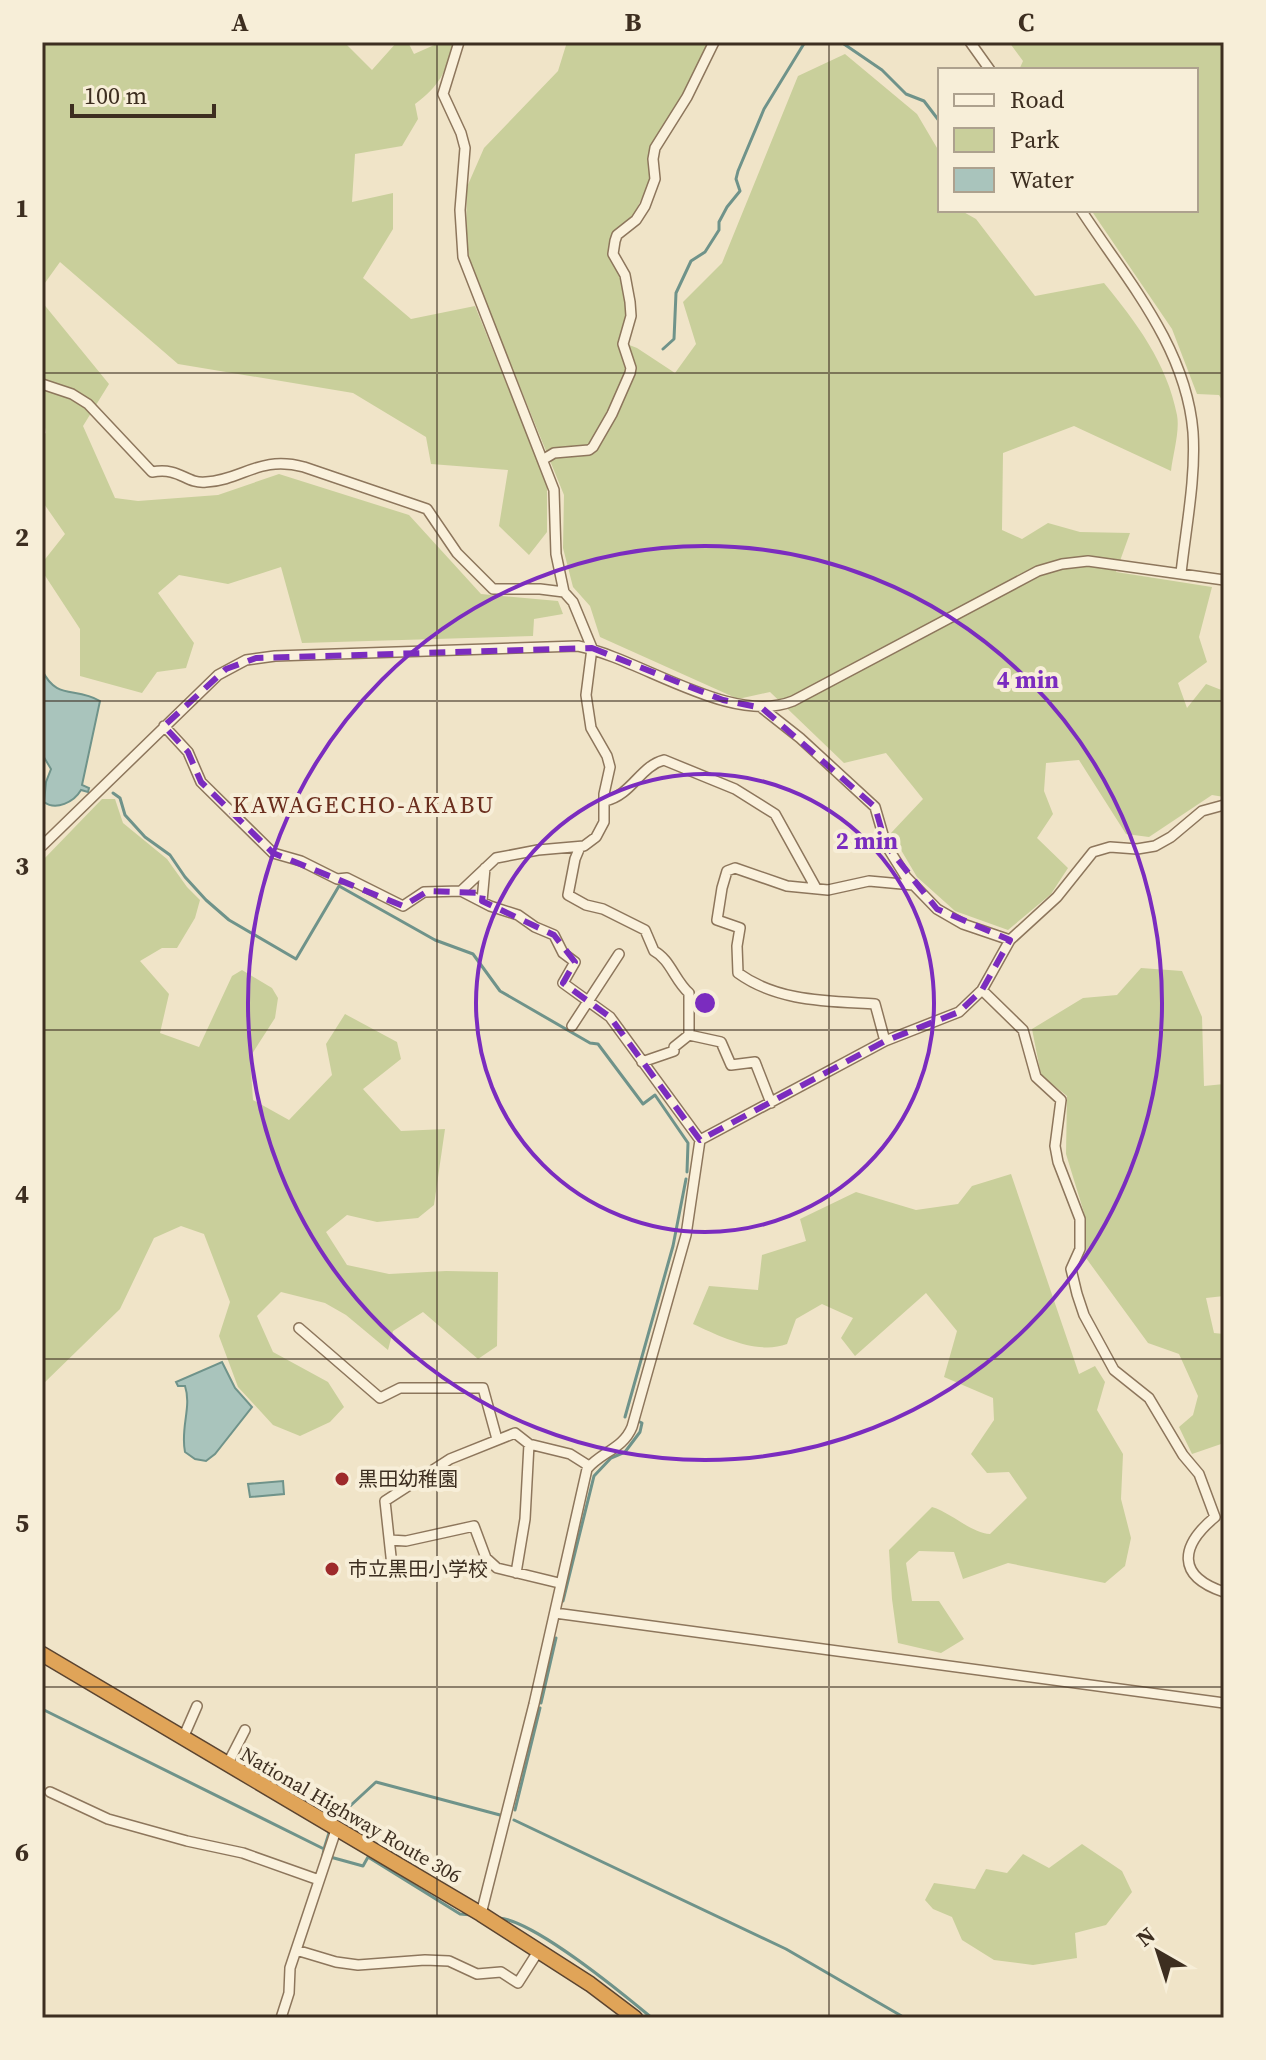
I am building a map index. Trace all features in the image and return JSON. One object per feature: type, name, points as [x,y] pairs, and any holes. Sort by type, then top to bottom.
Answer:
[{"type":"highway","name":"National Highway Route 306","points":[[42,1654],[481,1914],[590,1984],[635,2018]]},
{"type":"street","points":[[459,42],[443,94],[465,148],[460,210],[463,257],[554,490],[556,554],[564,592],[573,602],[592,648],[586,695],[591,728],[610,767],[604,822],[590,842],[580,847],[567,846],[496,858],[461,891]]},
{"type":"street","points":[[544,459],[554,453],[593,447],[630,373],[623,344],[631,316],[630,302],[625,275],[613,254],[615,241],[645,206],[655,179],[655,148],[687,97],[714,42]]},
{"type":"street","points":[[970,42],[989,68]]},
{"type":"street","points":[[1082,212],[1165,336],[1186,396],[1193,447],[1181,573]]},
{"type":"street","points":[[42,384],[72,394],[88,404],[152,472],[173,470],[205,482],[265,465],[304,467],[427,509],[457,553],[493,589],[551,589],[564,592]]},
{"type":"street","points":[[42,846],[226,669],[256,658],[563,646],[592,648],[723,700],[762,708],[793,701],[1049,567],[1088,561],[1224,580]]},
{"type":"street","points":[[762,708],[800,738],[875,807],[886,845],[913,885],[952,920],[1010,940]]},
{"type":"street","points":[[164,726],[188,752],[201,782],[273,853],[301,861],[337,879],[347,878],[403,906],[424,892],[461,891],[518,915],[554,935],[563,953],[575,962],[563,983],[610,1017],[700,1140],[686,1235],[632,1427],[622,1444],[589,1466],[481,1914]]},
{"type":"street","points":[[605,801],[620,797],[648,769],[664,760],[735,789],[775,814],[816,888]]},
{"type":"street","points":[[700,1140],[885,1041],[959,1012],[982,990],[1010,940],[1057,897],[1093,852],[1110,847],[1137,849],[1155,846],[1202,811],[1224,805]]},
{"type":"street","points":[[580,847],[568,895],[586,905],[618,915],[645,930],[654,951],[689,993],[689,1035]]},
{"type":"street","points":[[482,901],[485,868]]},
{"type":"street","points":[[885,1041],[875,1004],[822,1001],[773,992],[738,973],[740,928],[717,920],[722,888],[727,871],[740,868],[787,886],[838,890],[874,880],[913,885]]},
{"type":"street","points":[[572,1026],[619,954]]},
{"type":"street","points":[[982,990],[1023,1030],[1036,1077],[1061,1100],[1055,1146],[1080,1219],[1080,1249],[1071,1269],[1077,1294],[1084,1315],[1114,1370],[1149,1398],[1183,1455],[1199,1474],[1215,1517],[1194,1538],[1189,1563],[1195,1578],[1224,1592]]},
{"type":"street","points":[[642,1062],[674,1051],[674,1047],[689,1035]]},
{"type":"street","points":[[689,1035],[721,1042],[731,1065],[755,1062],[771,1103]]},
{"type":"street","points":[[299,1328],[380,1398],[400,1388],[483,1388],[497,1439]]},
{"type":"street","points":[[393,1575],[385,1501],[450,1459],[515,1433],[529,1444],[570,1454],[589,1466]]},
{"type":"street","points":[[516,1573],[525,1519],[529,1444]]},
{"type":"street","points":[[390,1540],[406,1541],[474,1526],[489,1563],[497,1568],[559,1583]]},
{"type":"street","points":[[555,1613],[1224,1703]]},
{"type":"street","points":[[183,1738],[197,1706]]},
{"type":"street","points":[[227,1765],[245,1730]]},
{"type":"street","points":[[50,1792],[108,1819],[243,1853],[319,1880]]},
{"type":"street","points":[[281,2018],[289,1993],[290,1968],[336,1830]]},
{"type":"street","points":[[296,1950],[358,1965],[449,1961],[477,1974],[501,1972],[518,1983],[539,1950]]},
{"type":"highlighted area","points":[[592,648],[723,700],[762,708],[875,807],[886,845],[937,909],[1010,940],[982,990],[959,1012],[885,1041],[700,1140],[610,1017],[563,983],[575,962],[554,935],[482,901],[483,893],[428,891],[403,906],[273,853],[201,782],[188,752],[164,726],[226,669],[256,658]]},
{"type":"green space","points":[[42,42],[344,42],[372,70],[397,42],[408,42],[414,54],[441,42],[455,42],[441,77],[415,104],[418,119],[402,146],[355,154],[352,202],[393,193],[393,229],[363,278],[411,319],[475,306],[547,484],[547,532],[529,555],[499,526],[508,470],[431,464],[426,437],[353,393],[178,364],[60,262],[42,287]]},
{"type":"green space","points":[[567,42],[710,42],[654,145],[652,178],[609,254],[622,275],[629,315],[619,341],[637,348],[675,373],[696,344],[683,302],[722,263],[798,76],[845,54],[917,114],[938,150],[938,212],[964,212],[976,219],[1035,296],[1104,283],[1139,328],[1166,378],[1178,421],[1171,471],[1074,426],[1003,453],[1002,530],[1022,539],[1048,523],[1080,532],[1130,533],[1116,572],[1212,587],[1199,637],[1207,662],[1178,683],[1187,708],[1206,684],[1224,691],[1224,797],[1212,795],[1149,837],[1126,834],[1079,760],[1046,763],[1044,791],[1053,814],[1037,838],[1068,868],[1051,894],[1008,930],[955,911],[917,877],[891,833],[923,799],[886,753],[844,763],[770,692],[738,699],[600,637],[590,606],[573,587],[563,548],[564,495],[471,267],[466,238],[467,187],[484,148],[558,71]]},
{"type":"green space","points":[[1009,42],[1224,42],[1224,404],[1219,395],[1197,394],[1172,329],[1092,212],[1198,212],[1198,68],[1020,68],[1023,61]]},
{"type":"green space","points":[[42,302],[109,384],[83,426],[115,498],[138,501],[218,495],[279,474],[409,515],[481,594],[558,601],[563,614],[534,619],[533,636],[302,643],[281,567],[228,584],[179,575],[158,593],[194,643],[186,668],[157,672],[142,693],[80,676],[80,629],[42,571],[42,563],[65,534],[42,501],[42,435],[46,433],[42,411]]},
{"type":"green space","points":[[102,799],[115,799],[123,823],[167,859],[200,900],[195,918],[177,948],[162,948],[140,961],[169,994],[160,1033],[199,1047],[232,976],[242,970],[272,988],[278,998],[275,1018],[250,1057],[253,1100],[289,1120],[332,1075],[326,1044],[345,1014],[397,1042],[401,1059],[363,1089],[401,1131],[445,1129],[434,1205],[418,1218],[377,1222],[347,1215],[326,1232],[347,1265],[389,1274],[498,1272],[497,1346],[478,1359],[423,1312],[393,1331],[388,1350],[346,1315],[325,1303],[281,1292],[257,1316],[273,1352],[328,1382],[344,1407],[330,1422],[300,1436],[273,1425],[238,1387],[219,1336],[230,1302],[204,1234],[181,1226],[154,1238],[120,1309],[42,1385],[42,861]]},
{"type":"green space","points":[[1141,968],[1182,971],[1202,1017],[1204,1086],[1224,1084],[1224,1296],[1206,1298],[1214,1333],[1224,1334],[1224,1443],[1192,1454],[1179,1427],[1193,1415],[1198,1396],[1179,1354],[1148,1343],[1086,1258],[1085,1216],[1066,1154],[1067,1096],[1041,1075],[1032,1029],[1083,998],[1117,995]]},
{"type":"green space","points":[[1011,1174],[1079,1374],[1095,1366],[1105,1382],[1097,1410],[1123,1454],[1121,1499],[1131,1538],[1125,1566],[1105,1583],[1008,1563],[963,1579],[954,1552],[919,1551],[906,1563],[912,1601],[939,1601],[964,1639],[941,1653],[898,1643],[889,1550],[932,1507],[990,1534],[1027,1498],[1009,1472],[987,1473],[971,1454],[994,1420],[993,1398],[944,1377],[957,1331],[926,1293],[855,1356],[841,1338],[853,1318],[822,1304],[796,1319],[787,1344],[776,1347],[740,1343],[693,1324],[709,1286],[758,1290],[762,1255],[806,1241],[800,1219],[856,1192],[916,1210],[958,1204],[972,1186]]},
{"type":"green space","points":[[1082,1844],[1122,1871],[1132,1892],[1106,1925],[1075,1933],[1077,1958],[1033,1965],[994,1960],[962,1940],[952,1917],[933,1909],[925,1900],[934,1883],[975,1889],[986,1869],[1007,1873],[1023,1854],[1049,1868]]},
{"type":"water","points":[[42,670],[54,686],[100,701],[82,785],[89,788],[88,792],[81,790],[69,801],[54,806],[44,802],[51,769],[42,754]]},
{"type":"water","points":[[222,1362],[235,1388],[252,1407],[215,1454],[206,1461],[195,1459],[185,1452],[187,1394],[185,1386],[178,1386],[176,1382]]},
{"type":"water","points":[[283,1481],[284,1494],[250,1497],[248,1484]]},
{"type":"waterway","points":[[663,349],[674,339],[676,293],[691,261],[705,252],[719,230],[719,222],[727,207],[740,191],[736,179],[738,171],[764,109],[805,42]]},
{"type":"waterway","points":[[841,42],[882,70],[906,94],[924,101],[938,119]]},
{"type":"waterway","points":[[113,793],[120,798],[125,815],[145,837],[170,855],[206,900],[229,920],[296,959],[339,886],[435,940],[473,954],[500,991],[590,1043],[598,1044],[643,1104],[655,1095],[688,1143],[687,1172]]},
{"type":"waterway","points":[[625,1417],[673,1246],[686,1179]]},
{"type":"waterway","points":[[563,1601],[594,1476],[611,1458],[625,1452],[640,1432],[642,1423],[638,1421]]},
{"type":"waterway","points":[[541,1703],[556,1638]]},
{"type":"waterway","points":[[515,1810],[540,1708]]},
{"type":"waterway","points":[[42,1709],[324,1849],[329,1833]]},
{"type":"waterway","points":[[336,1819],[376,1782],[500,1815]]},
{"type":"waterway","points":[[514,1820],[786,1949],[905,2018]]},
{"type":"waterway","points":[[324,1849],[323,1855],[363,1866],[368,1857],[460,1914],[472,1915]]},
{"type":"waterway","points":[[499,1918],[514,1922],[555,1944],[652,2018]]},
{"type":"place","name":"黒田幼稚園","points":[[342,1479]]},
{"type":"place","name":"市立黒田小学校","points":[[332,1569]]},
{"type":"district","name":"KAWAGECHO-AKABU","points":[[364,804]]}]
